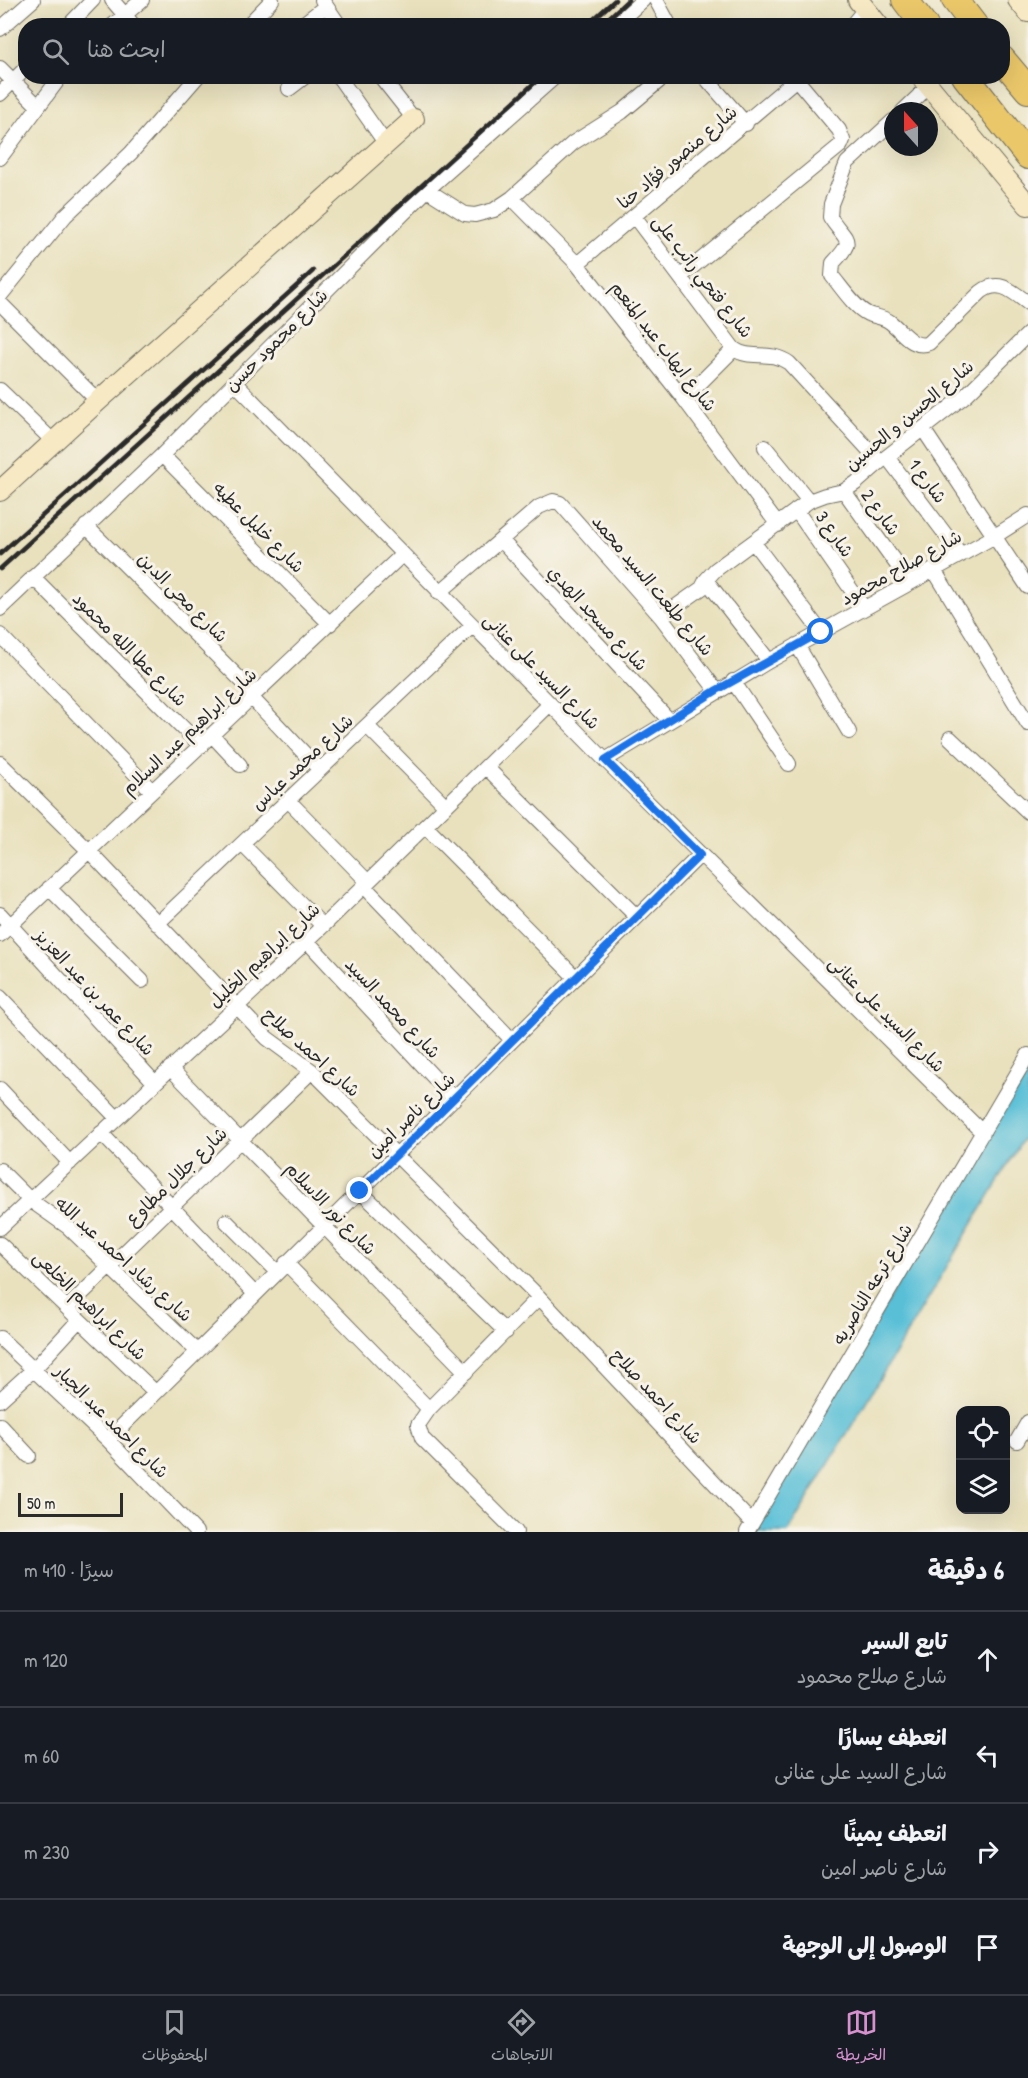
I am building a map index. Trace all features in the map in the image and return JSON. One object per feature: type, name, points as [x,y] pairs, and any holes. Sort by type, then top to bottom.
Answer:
[{"type":"highway","points":[[905,0],[919,18]]},
{"type":"highway","points":[[955,0],[969,18]]},
{"type":"highway","points":[[1010,69],[1028,90]]},
{"type":"highway","points":[[971,84],[1028,156]]},
{"type":"street","points":[[0,29],[33,0]]},
{"type":"street","points":[[76,18],[93,0]]},
{"type":"street","points":[[112,0],[127,18]]},
{"type":"street","points":[[120,18],[142,0]]},
{"type":"street","points":[[255,18],[272,0]]},
{"type":"street","points":[[623,18],[643,0]]},
{"type":"street","points":[[656,0],[666,18]]},
{"type":"street","points":[[1018,0],[1028,12]]},
{"type":"street","points":[[308,18],[324,3],[334,18]]},
{"type":"street","points":[[862,5],[873,18]]},
{"type":"street","points":[[0,68],[38,106]]},
{"type":"street","points":[[0,94],[18,76]]},
{"type":"street","points":[[0,158],[55,84]]},
{"type":"street","points":[[184,84],[187,88]]},
{"type":"street","points":[[0,296],[65,216],[131,153],[191,84]]},
{"type":"street","points":[[289,89],[296,84]]},
{"type":"street","points":[[344,84],[386,144]]},
{"type":"street","points":[[4,481],[54,442],[414,119],[386,84]]},
{"type":"street","name":"شارع محمود حسن","points":[[0,609],[162,455],[427,190],[547,84]]},
{"type":"street","points":[[427,190],[465,214],[475,215],[494,210],[512,198],[573,143],[622,112],[655,84]]},
{"type":"street","points":[[711,84],[746,124]]},
{"type":"street","name":"شارع منصور فؤاد حنا","points":[[577,264],[791,84]]},
{"type":"street","points":[[680,277],[841,145],[842,134],[803,84]]},
{"type":"street","points":[[910,102],[923,84]]},
{"type":"street","points":[[927,84],[1028,205]]},
{"type":"street","points":[[884,128],[847,163],[829,210],[830,217],[846,238],[847,243],[844,251],[833,263],[832,276],[860,308],[870,315],[891,322],[913,342],[921,345],[929,343],[981,292],[991,286],[1008,288],[1028,303]]},
{"type":"street","name":"شارع ايهاب عبد المنعم","points":[[512,198],[577,264],[684,399],[778,525]]},
{"type":"street","name":"شارع فتحي راتب على","points":[[634,216],[734,349],[747,355],[771,355],[789,363],[884,459]]},
{"type":"street","points":[[0,303],[98,401]]},
{"type":"street","name":"شارع الحسن و الحسين","points":[[661,617],[702,588],[715,570],[809,501],[844,491],[966,395],[1028,334]]},
{"type":"street","points":[[684,399],[734,349]]},
{"type":"street","name":"شارع السيد على عنانى","points":[[234,382],[605,760],[983,1133]]},
{"type":"street","points":[[0,390],[54,442]]},
{"type":"street","points":[[923,429],[1028,586]]},
{"type":"street","points":[[765,447],[809,501]]},
{"type":"street","name":"شارع خليل عطيه","points":[[162,455],[330,624]]},
{"type":"street","name":"شارع 1","points":[[884,459],[961,555]]},
{"type":"street","name":"شارع 2","points":[[844,491],[910,583]]},
{"type":"street","name":"شارع طلعت السيد محمد","points":[[501,540],[545,502],[560,503],[661,617],[717,690]]},
{"type":"street","name":"شارع 3","points":[[796,510],[864,608]]},
{"type":"street","name":"شارع صلاح محمود","points":[[605,760],[717,690],[995,536],[1028,515]]},
{"type":"street","name":"شارع محى الدين","points":[[86,526],[254,696],[320,770]]},
{"type":"street","points":[[439,593],[501,540]]},
{"type":"street","name":"شارع مسجد الهدي","points":[[501,540],[669,720]]},
{"type":"street","points":[[754,543],[821,632]]},
{"type":"street","name":"شارع ابراهيم عبد السلام","points":[[5,930],[403,554]]},
{"type":"street","points":[[934,570],[1028,724]]},
{"type":"street","name":"شارع عطا الله محمود","points":[[33,577],[201,746]]},
{"type":"street","points":[[706,580],[769,661]]},
{"type":"street","name":"شارع محمد عباس","points":[[157,924],[472,626]]},
{"type":"street","points":[[0,635],[152,791]]},
{"type":"street","points":[[798,645],[849,732]]},
{"type":"street","points":[[733,681],[789,764]]},
{"type":"street","name":"شارع ابراهيم الخليل","points":[[0,1228],[307,941],[550,704]]},
{"type":"street","points":[[367,726],[446,806]]},
{"type":"street","points":[[212,735],[240,765]]},
{"type":"street","points":[[950,738],[1028,812]]},
{"type":"street","name":"شارع احمد صلاح","points":[[0,763],[89,851],[267,1038],[312,1071],[539,1297],[750,1527]]},
{"type":"street","points":[[486,767],[637,917]]},
{"type":"street","points":[[288,800],[512,1040]]},
{"type":"street","points":[[425,826],[576,978]]},
{"type":"street","points":[[242,843],[322,926]]},
{"type":"street","name":"شارع ناصر امين","points":[[108,1440],[700,855]]},
{"type":"street","points":[[49,888],[142,981]]},
{"type":"street","name":"شارع عمر بن عبد العزيز","points":[[0,914],[5,930],[154,1083]]},
{"type":"street","name":"شارع محمد السيد","points":[[307,941],[454,1099]]},
{"type":"street","points":[[0,997],[117,1118]]},
{"type":"street","name":"شارع ترعه الناصريه","points":[[750,1527],[1028,1055]]},
{"type":"street","name":"شارع نور الاسلام","points":[[170,1068],[466,1372]]},
{"type":"street","name":"شارع جلال مطاوع","points":[[67,1308],[312,1071]]},
{"type":"street","points":[[0,1089],[70,1163]]},
{"type":"street","points":[[101,1133],[255,1294]]},
{"type":"street","name":"شارع رشاد احمد عبد الله","points":[[0,1170],[30,1200],[63,1223],[197,1351]]},
{"type":"street","points":[[360,1191],[506,1332]]},
{"type":"street","points":[[226,1221],[281,1268],[429,1408]]},
{"type":"street","name":"شارع ابراهيم الخلعى","points":[[0,1244],[155,1392]]},
{"type":"street","points":[[516,1532],[422,1438],[418,1425],[429,1408],[539,1297]]},
{"type":"street","points":[[0,1400],[34,1369],[79,1320]]},
{"type":"street","name":"شارع احمد عبد الجبار","points":[[0,1338],[108,1440],[196,1532]]},
{"type":"street","points":[[1017,1441],[1028,1422]]},
{"type":"street","points":[[0,1425],[29,1456]]},
{"type":"water","points":[[1028,1060],[1028,1131],[788,1532],[753,1532]]},
{"type":"railway","points":[[595,18],[615,0]]},
{"type":"railway","points":[[609,18],[628,0]]},
{"type":"railway","points":[[0,569],[533,84]]},
{"type":"railway","points":[[0,554],[313,271]]},
{"type":"route","points":[[360,1191],[700,855],[605,760],[717,690],[821,632]]}]
